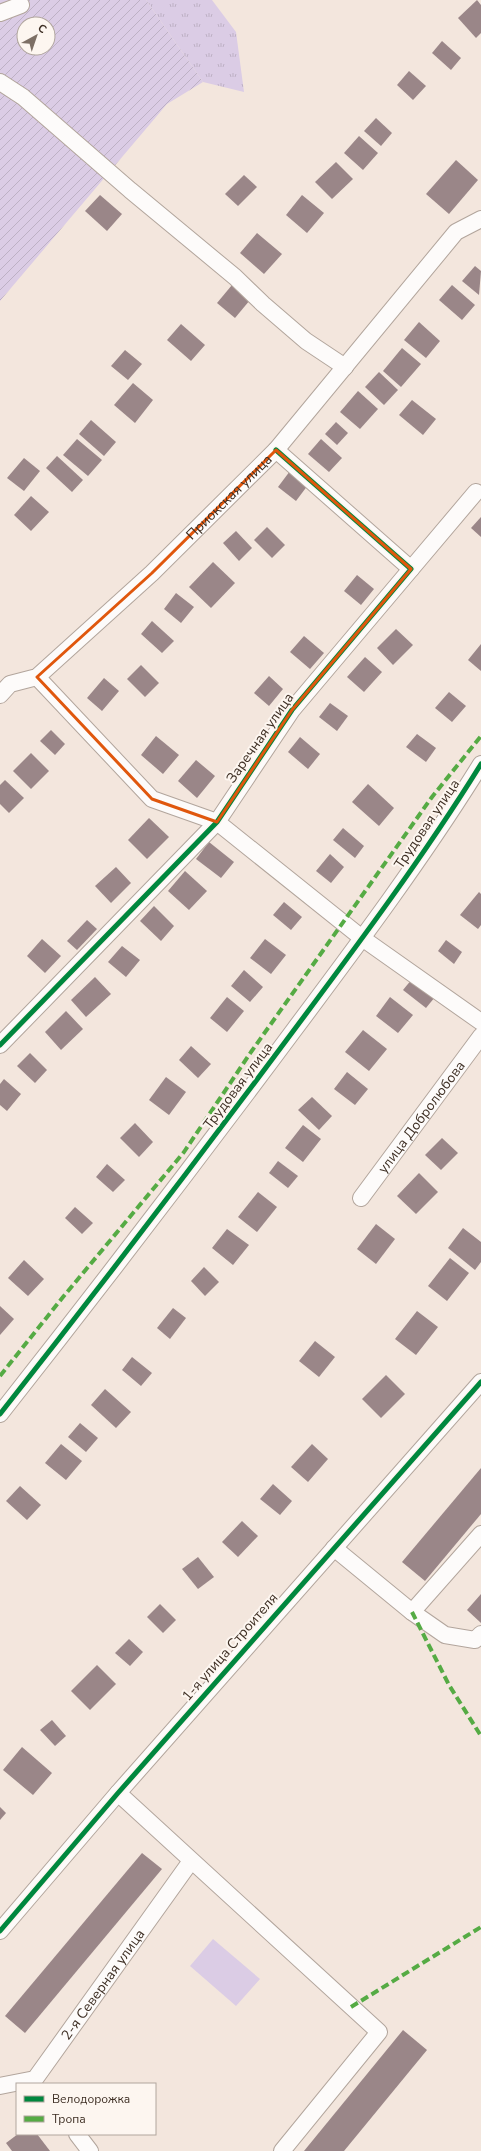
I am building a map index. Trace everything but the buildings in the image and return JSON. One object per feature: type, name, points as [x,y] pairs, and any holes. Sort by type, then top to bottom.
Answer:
[{"type":"street","points":[[0,13],[21,5]]},
{"type":"street","points":[[0,82],[24,97],[130,190],[235,277],[263,304],[306,341],[344,367]]},
{"type":"street","name":"Приокская улица","points":[[0,695],[10,684],[37,677],[152,573],[276,450],[456,232],[481,219]]},
{"type":"street","points":[[276,450],[411,569]]},
{"type":"street","name":"Заречная улица","points":[[0,1045],[217,822],[292,710],[476,492]]},
{"type":"street","points":[[37,677],[152,799],[217,822],[362,938],[481,1022]]},
{"type":"street","name":"Трудовая улица","points":[[0,1414],[194,1166],[362,938],[445,821],[481,764]]},
{"type":"street","name":"улица Добролюбова","points":[[361,1198],[481,1036]]},
{"type":"street","name":"1-я улица Строителя","points":[[0,1931],[118,1793],[481,1382]]},
{"type":"street","points":[[412,1612],[481,1534]]},
{"type":"street","points":[[334,1548],[412,1612],[445,1635],[475,1640],[481,1634]]},
{"type":"street","points":[[118,1793],[380,2032],[282,2151]]},
{"type":"street","name":"2-я Северная улица","points":[[22,2083],[37,2081],[191,1861]]},
{"type":"street","name":"2-я Северная улица","points":[[0,2086],[16,2084]]},
{"type":"street","points":[[78,2135],[90,2151]]},
{"type":"highlighted area","points":[[276,450],[411,569],[292,710],[217,822],[152,799],[37,677],[152,573]]},
{"type":"green space","points":[[0,0],[146,0],[203,82],[167,104],[0,301]]},
{"type":"green space","points":[[146,0],[212,0],[236,32],[244,92],[203,82]]},
{"type":"green space","points":[[213,1939],[260,1979],[236,2006],[190,1966]]},
{"type":"marked path","points":[[0,1376],[63,1297],[184,1152],[251,1052],[432,797],[481,736]]},
{"type":"marked path","points":[[412,1612],[449,1685],[481,1736]]},
{"type":"marked path","points":[[351,2007],[481,1927]]},
{"type":"cycle path","points":[[0,1045],[217,822],[292,710],[411,569],[276,450]]},
{"type":"cycle path","points":[[0,1414],[75,1319],[343,965],[414,866],[481,764]]},
{"type":"cycle path","points":[[0,1931],[118,1793],[481,1382]]}]
